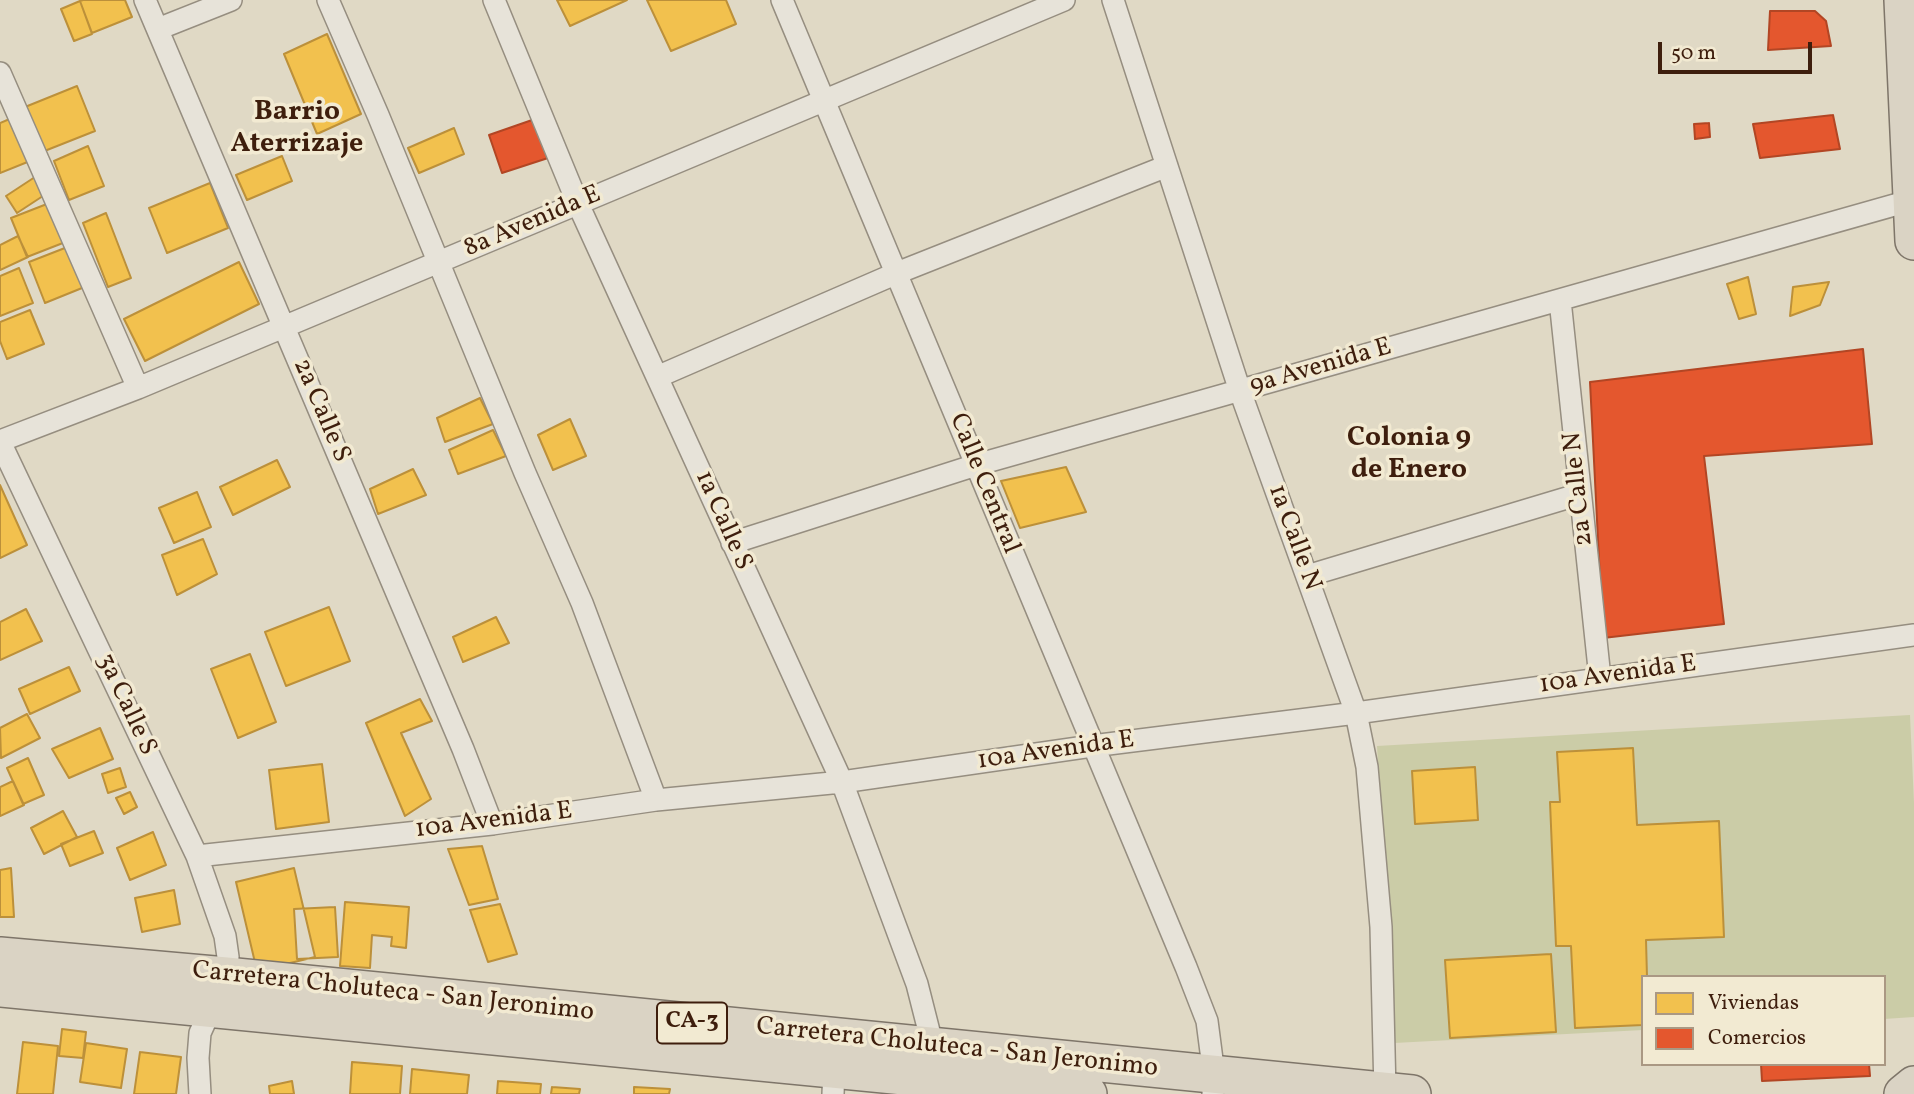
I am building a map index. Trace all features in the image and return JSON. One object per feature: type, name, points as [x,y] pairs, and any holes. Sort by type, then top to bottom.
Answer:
[{"type":"highway","points":[[1903,0],[1914,241]]},
{"type":"highway","name":"Carretera Choluteca - San Jeronimo","points":[[0,957],[219,992],[834,1082],[1082,1094]]},
{"type":"highway","name":"Carretera Choluteca - San Jeronimo","points":[[0,988],[219,992],[933,1047],[1214,1084],[1398,1093]]},
{"type":"street","name":"2a Calle S","points":[[145,0],[463,749],[492,824]]},
{"type":"street","points":[[158,29],[231,0]]},
{"type":"street","points":[[328,0],[582,603],[656,800]]},
{"type":"street","name":"1a Calle S","points":[[494,0],[578,204],[842,782],[917,984],[933,1047]]},
{"type":"street","name":"Calle Central","points":[[782,0],[1186,967],[1207,1021],[1214,1084]]},
{"type":"street","name":"8a Avenida E","points":[[0,441],[138,388],[1064,0]]},
{"type":"street","name":"1a Calle N","points":[[1113,0],[1240,391],[1356,713],[1367,766],[1398,1093]]},
{"type":"street","points":[[0,73],[138,388]]},
{"type":"street","points":[[657,377],[897,273],[1167,166]]},
{"type":"street","name":"9a Avenida E","points":[[732,543],[976,465],[1912,200]]},
{"type":"street","name":"2a Calle N","points":[[1560,300],[1600,678]]},
{"type":"street","name":"3a Calle S","points":[[0,441],[197,856],[225,936],[228,957],[219,992],[200,1033],[200,1094]]},
{"type":"street","points":[[1307,576],[1580,494]]},
{"type":"street","name":"10a Avenida E","points":[[197,856],[492,824],[656,800],[842,782],[1914,635]]},
{"type":"green space","points":[[1910,715],[1914,803],[1914,1017],[1886,1019],[1886,975],[1647,975],[1646,940],[1724,936],[1637,825],[1633,748],[1558,752],[1560,802],[1550,803],[1556,946],[1571,946],[1575,1028],[1641,1025],[1641,1030],[1394,1043],[1377,746]]},
{"type":"building: Viviendas","points":[[125,0],[132,17],[92,33],[80,1]]},
{"type":"building: Viviendas","points":[[557,0],[627,0],[570,26]]},
{"type":"building: Viviendas","points":[[647,0],[726,0],[736,24],[671,51]]},
{"type":"building: Viviendas","points":[[80,1],[92,34],[74,41],[61,9]]},
{"type":"building: Viviendas","points":[[327,34],[361,114],[317,134],[284,54]]},
{"type":"building: Viviendas","points":[[77,86],[95,131],[42,152],[25,107]]},
{"type":"building: Viviendas","points":[[12,118],[30,161],[0,173],[0,123]]},
{"type":"building: Viviendas","points":[[454,128],[464,154],[419,173],[408,148]]},
{"type":"building: Viviendas","points":[[88,146],[104,186],[69,200],[54,161]]},
{"type":"building: Viviendas","points":[[282,156],[292,181],[247,200],[236,175]]},
{"type":"building: Viviendas","points":[[38,175],[49,192],[17,213],[6,196]]},
{"type":"building: Viviendas","points":[[210,183],[228,228],[167,253],[149,208]]},
{"type":"building: Viviendas","points":[[52,202],[68,241],[27,257],[11,218]]},
{"type":"building: Viviendas","points":[[106,213],[131,278],[108,287],[83,223]]},
{"type":"building: Viviendas","points":[[18,236],[28,257],[0,270],[0,245]]},
{"type":"building: Viviendas","points":[[70,246],[87,286],[45,303],[29,262]]},
{"type":"building: Viviendas","points":[[239,262],[259,304],[145,361],[124,319]]},
{"type":"building: Viviendas","points":[[19,268],[33,303],[0,316],[0,276]]},
{"type":"building: Viviendas","points":[[1748,277],[1756,314],[1739,319],[1727,284]]},
{"type":"building: Viviendas","points":[[1829,282],[1820,305],[1790,316],[1793,287]]},
{"type":"building: Viviendas","points":[[30,310],[44,344],[7,359],[0,341],[0,322]]},
{"type":"building: Viviendas","points":[[480,398],[493,424],[445,442],[437,418]]},
{"type":"building: Viviendas","points":[[570,419],[586,456],[553,470],[538,435]]},
{"type":"building: Viviendas","points":[[493,430],[506,456],[458,474],[449,450]]},
{"type":"building: Viviendas","points":[[277,460],[290,487],[233,515],[220,487]]},
{"type":"building: Viviendas","points":[[1066,467],[1086,512],[1020,528],[1001,481]]},
{"type":"building: Viviendas","points":[[413,469],[426,495],[378,514],[370,489]]},
{"type":"building: Viviendas","points":[[0,485],[27,545],[0,558]]},
{"type":"building: Viviendas","points":[[197,492],[211,527],[174,543],[159,508]]},
{"type":"building: Viviendas","points":[[203,539],[217,574],[177,595],[162,555]]},
{"type":"building: Viviendas","points":[[329,607],[350,661],[286,686],[265,632]]},
{"type":"building: Viviendas","points":[[26,609],[42,641],[0,660],[0,622]]},
{"type":"building: Viviendas","points":[[496,617],[509,643],[463,662],[453,637]]},
{"type":"building: Viviendas","points":[[250,654],[276,722],[238,738],[211,669]]},
{"type":"building: Viviendas","points":[[69,667],[80,691],[30,714],[19,689]]},
{"type":"building: Viviendas","points":[[420,699],[432,721],[401,733],[431,799],[405,816],[366,723]]},
{"type":"building: Viviendas","points":[[27,714],[40,738],[1,758],[0,728]]},
{"type":"building: Viviendas","points":[[100,728],[113,759],[69,778],[52,749]]},
{"type":"building: Viviendas","points":[[1633,748],[1637,825],[1719,821],[1724,937],[1646,940],[1647,975],[1641,975],[1641,1025],[1575,1028],[1571,946],[1556,946],[1550,802],[1560,802],[1557,752]]},
{"type":"building: Viviendas","points":[[28,758],[44,795],[23,804],[7,768]]},
{"type":"building: Viviendas","points":[[322,764],[329,822],[276,829],[269,770]]},
{"type":"building: Viviendas","points":[[1475,767],[1478,820],[1415,824],[1412,771]]},
{"type":"building: Viviendas","points":[[120,768],[126,787],[108,793],[102,774]]},
{"type":"building: Viviendas","points":[[13,781],[24,805],[0,816],[0,787]]},
{"type":"building: Viviendas","points":[[130,792],[137,807],[124,814],[116,798]]},
{"type":"building: Viviendas","points":[[63,811],[77,837],[44,854],[31,828]]},
{"type":"building: Viviendas","points":[[94,831],[103,853],[70,866],[61,844]]},
{"type":"building: Viviendas","points":[[153,832],[166,865],[130,880],[117,848]]},
{"type":"building: Viviendas","points":[[482,846],[498,899],[469,905],[448,849]]},
{"type":"building: Viviendas","points":[[11,868],[14,917],[0,917],[0,870]]},
{"type":"building: Viviendas","points":[[294,868],[315,957],[257,971],[236,882]]},
{"type":"building: Viviendas","points":[[174,890],[180,924],[142,932],[135,898]]},
{"type":"building: Viviendas","points":[[345,902],[409,907],[406,948],[391,946],[392,937],[372,935],[370,968],[340,966]]},
{"type":"building: Viviendas","points":[[500,904],[517,954],[488,962],[470,910]]},
{"type":"building: Viviendas","points":[[335,907],[338,957],[297,959],[294,909]]},
{"type":"building: Viviendas","points":[[1551,954],[1556,1032],[1450,1038],[1445,960]]},
{"type":"building: Viviendas","points":[[62,1029],[86,1032],[83,1058],[59,1056]]},
{"type":"building: Viviendas","points":[[23,1042],[58,1046],[53,1094],[17,1094]]},
{"type":"building: Viviendas","points":[[86,1043],[127,1049],[121,1088],[80,1082]]},
{"type":"building: Viviendas","points":[[140,1052],[181,1057],[176,1094],[134,1094]]},
{"type":"building: Viviendas","points":[[352,1062],[402,1066],[400,1094],[350,1094]]},
{"type":"building: Viviendas","points":[[412,1069],[469,1075],[467,1094],[410,1094]]},
{"type":"building: Viviendas","points":[[292,1081],[294,1094],[270,1094],[269,1086]]},
{"type":"building: Viviendas","points":[[498,1081],[541,1084],[540,1094],[497,1094]]},
{"type":"building: Viviendas","points":[[552,1087],[580,1089],[579,1094],[551,1094]]},
{"type":"building: Viviendas","points":[[634,1087],[670,1089],[669,1094],[634,1094]]},
{"type":"building: Comercios","points":[[1770,11],[1815,11],[1826,21],[1831,46],[1768,50]]},
{"type":"building: Comercios","points":[[1833,115],[1840,149],[1760,158],[1753,124]]},
{"type":"building: Comercios","points":[[535,119],[548,158],[502,173],[489,135]]},
{"type":"building: Comercios","points":[[1709,123],[1710,137],[1695,139],[1694,124]]},
{"type":"building: Comercios","points":[[1863,349],[1872,444],[1704,456],[1724,624],[1603,638],[1590,382]]},
{"type":"building: Comercios","points":[[1761,1066],[1869,1066],[1870,1076],[1762,1081]]},
{"type":"district","name":"Barrio Aterrizaje","points":[[297,130]]},
{"type":"district","name":"Colonia 9 de Enero","points":[[1409,456]]}]
